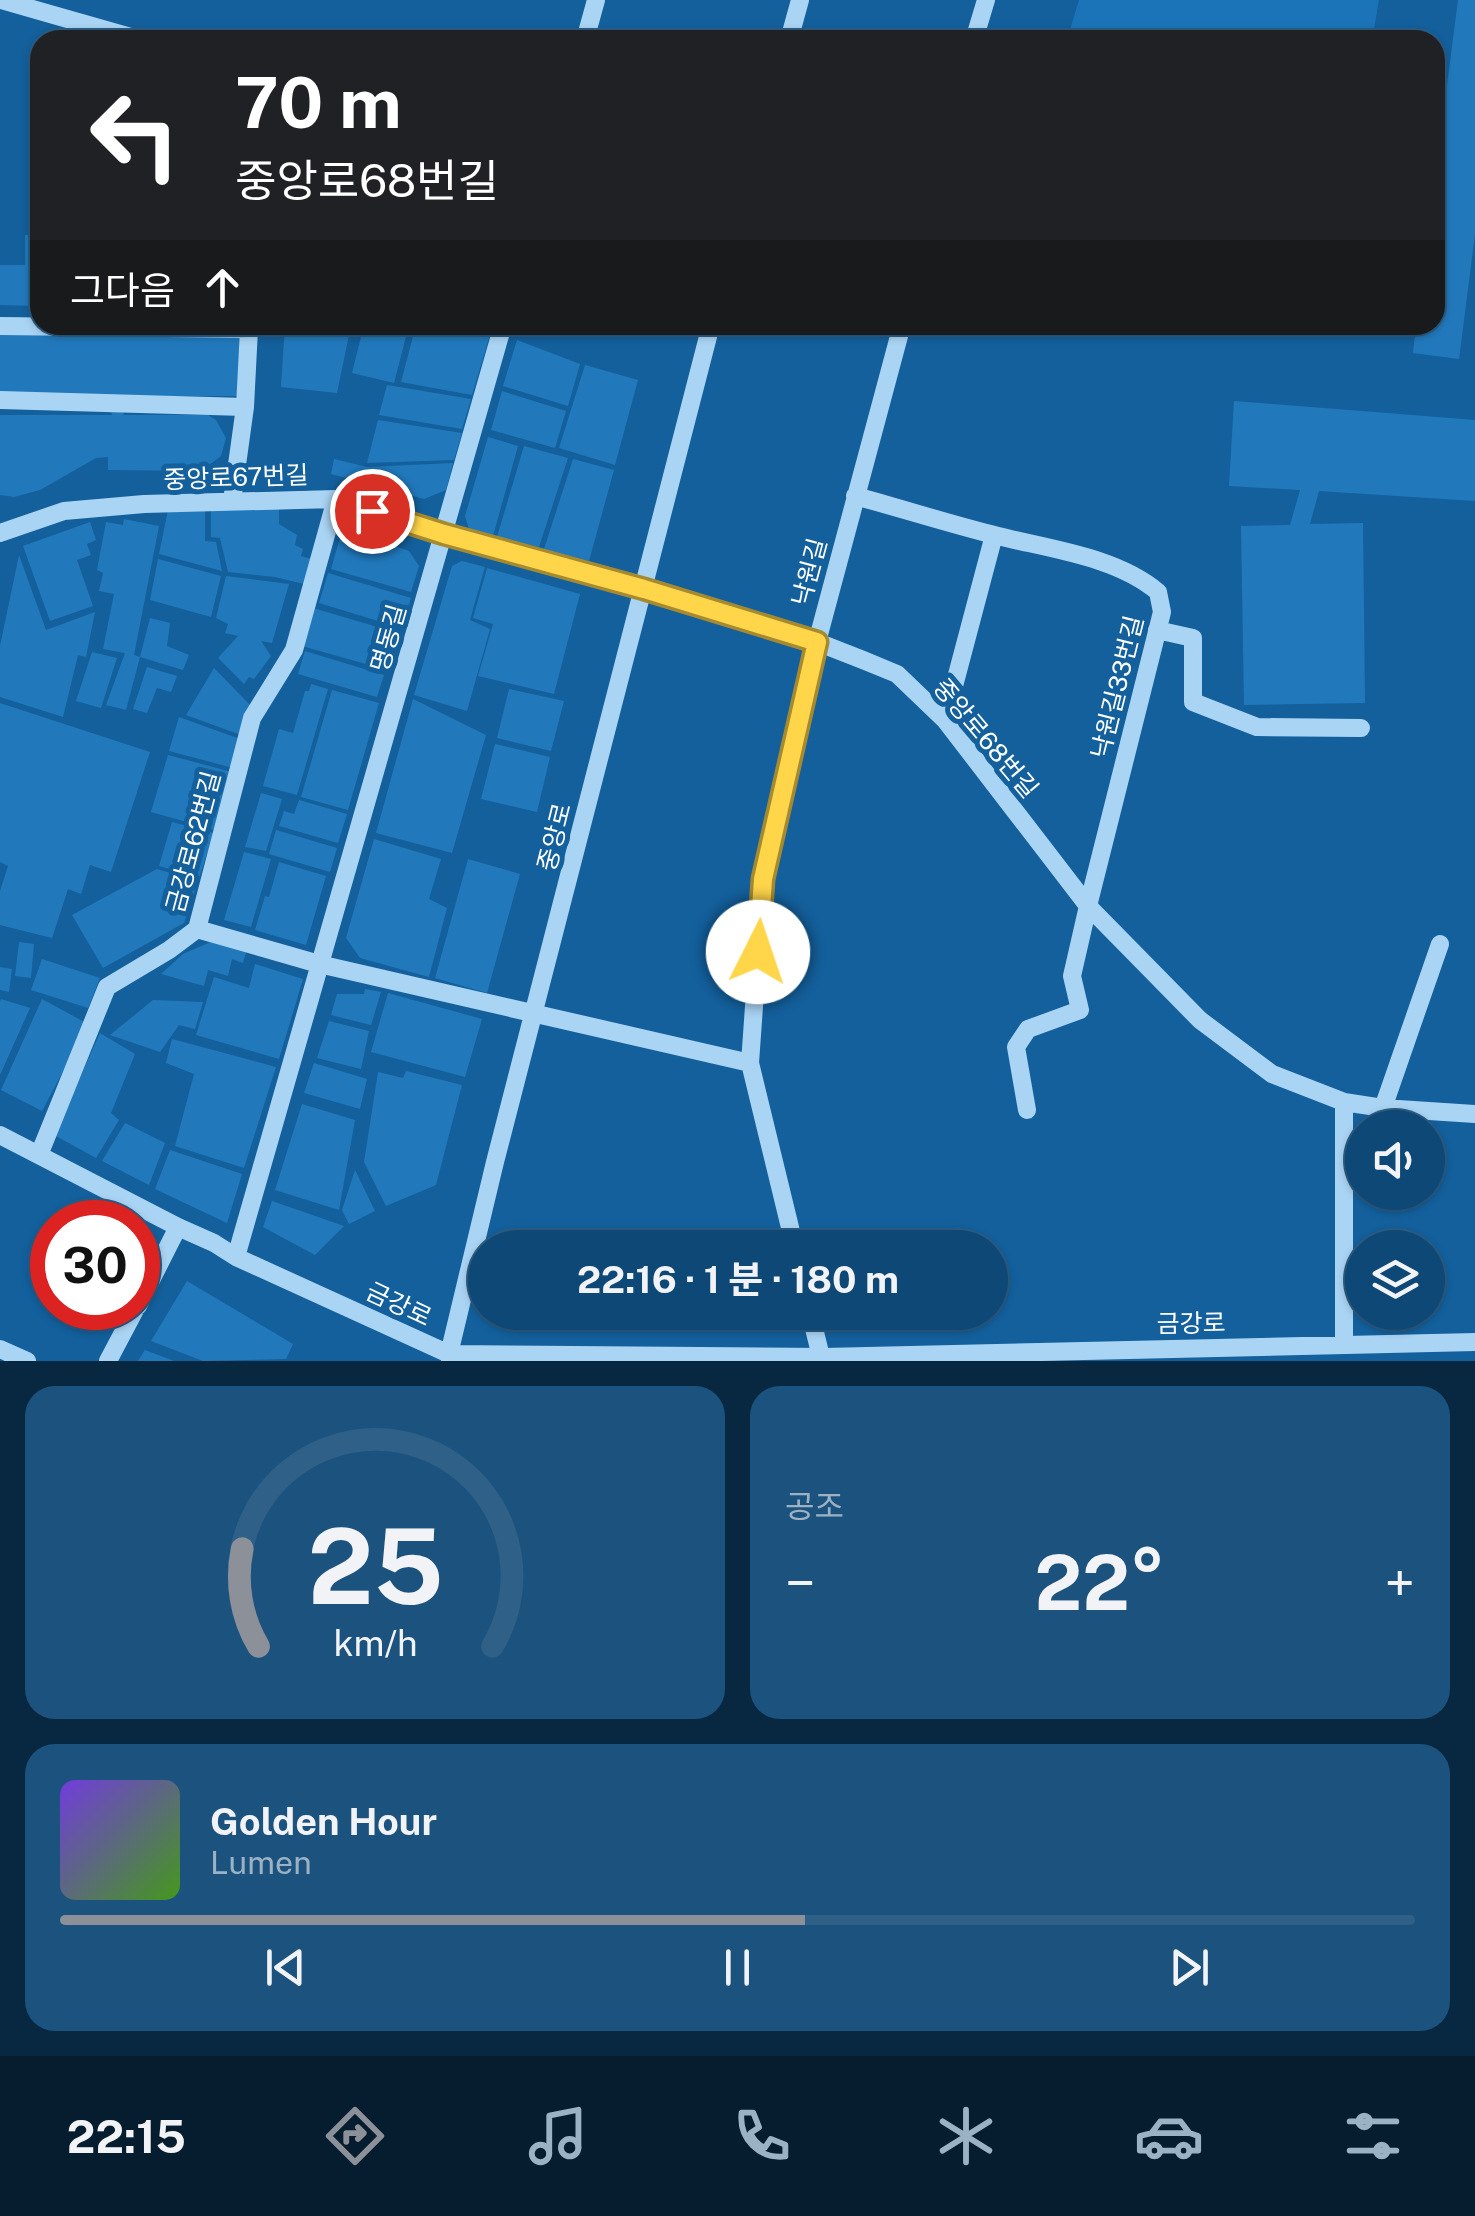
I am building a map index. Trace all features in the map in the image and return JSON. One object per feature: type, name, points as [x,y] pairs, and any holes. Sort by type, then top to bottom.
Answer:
[{"type":"street","points":[[1,0],[107,30]]},
{"type":"street","points":[[588,30],[596,0]]},
{"type":"street","points":[[792,30],[800,0]]},
{"type":"street","points":[[977,30],[986,0]]},
{"type":"street","points":[[0,326],[30,326]]},
{"type":"street","points":[[232,501],[245,407],[249,335]]},
{"type":"street","name":"명동길","points":[[236,1257],[500,335]]},
{"type":"street","name":"중앙로","points":[[444,1359],[709,335]]},
{"type":"street","name":"낙원길","points":[[791,1230],[750,1063],[763,879],[817,642],[899,335]]},
{"type":"street","points":[[0,400],[245,407]]},
{"type":"street","name":"낙원길33번길","points":[[856,496],[1082,556],[1142,578],[1158,592],[1162,612],[1088,906]]},
{"type":"street","name":"중앙로67번길","points":[[0,533],[64,511],[144,504],[336,499],[444,534],[644,589]]},
{"type":"street","name":"금강로62번길","points":[[38,1155],[107,987],[169,950],[197,928],[252,718],[294,650],[336,499]]},
{"type":"street","points":[[945,720],[994,535]]},
{"type":"street","name":"중앙로68번길","points":[[644,589],[817,642],[896,674],[945,720],[1088,906],[1200,1020],[1272,1074],[1344,1102],[1475,1114]]},
{"type":"street","points":[[1157,630],[1193,638],[1193,702],[1256,727],[1362,728]]},
{"type":"street","points":[[1026,1110],[1016,1047],[1028,1029],[1080,1010],[1072,976],[1088,906]]},
{"type":"street","points":[[197,928],[319,964],[750,1063]]},
{"type":"street","points":[[1383,1108],[1440,944]]},
{"type":"street","points":[[1344,1102],[1344,1344]]},
{"type":"street","name":"금강로","points":[[0,1134],[236,1257],[444,1359],[821,1358],[1475,1342]]},
{"type":"street","points":[[160,1262],[178,1227]]},
{"type":"street","points":[[108,1361],[124,1330]]},
{"type":"street","points":[[814,1330],[821,1358]]},
{"type":"street","points":[[0,1349],[26,1361]]},
{"type":"shaded area","points":[[1079,0],[1379,0],[1374,30],[1070,30]]},
{"type":"building","points":[[1458,0],[1475,0],[1475,234],[1459,359],[1413,353],[1415,335],[1445,335],[1445,101]]},
{"type":"building","points":[[25,235],[30,235],[30,306],[0,305],[0,265],[25,265]]},
{"type":"building","points":[[0,334],[240,335],[237,396],[119,396],[124,415],[208,415],[216,420],[226,438],[221,456],[194,471],[108,470],[108,457],[96,458],[40,490],[14,497],[0,495],[0,415],[112,415],[107,396],[0,396]]},
{"type":"building","points":[[284,335],[349,335],[337,393],[281,387]]},
{"type":"building","points":[[362,335],[406,335],[394,383],[352,373]]},
{"type":"building","points":[[413,335],[490,335],[472,395],[401,382]]},
{"type":"building","points":[[517,340],[580,364],[568,406],[503,386]]},
{"type":"building","points":[[585,365],[638,380],[615,465],[559,448]]},
{"type":"building","points":[[387,385],[471,399],[462,429],[379,415]]},
{"type":"building","points":[[502,391],[566,411],[555,448],[491,430]]},
{"type":"building","points":[[1234,401],[1475,420],[1475,501],[1319,491],[1310,524],[1363,523],[1365,703],[1244,705],[1241,526],[1290,525],[1300,490],[1229,486]]},
{"type":"building","points":[[378,420],[462,433],[454,460],[367,463]]},
{"type":"building","points":[[488,437],[518,446],[493,536],[469,529],[465,516]]},
{"type":"building","points":[[524,446],[568,458],[539,547],[497,537]]},
{"type":"building","points":[[334,459],[367,467],[453,463],[446,490],[424,499],[331,474]]},
{"type":"building","points":[[573,459],[614,470],[589,561],[544,549]]},
{"type":"building","points":[[169,505],[205,506],[205,541],[216,542],[222,571],[159,554]]},
{"type":"building","points":[[211,506],[279,509],[279,524],[297,535],[295,545],[303,549],[301,556],[312,559],[304,584],[228,572],[220,538],[211,537]]},
{"type":"building","points":[[124,519],[159,526],[134,655],[140,657],[126,710],[106,705],[125,653],[103,649],[114,594],[99,591],[103,573],[97,570],[106,522],[123,525]]},
{"type":"building","points":[[90,522],[96,540],[87,544],[91,555],[77,560],[93,606],[50,621],[23,546]]},
{"type":"building","points":[[343,527],[409,551],[419,566],[411,592],[331,569]]},
{"type":"building","points":[[19,555],[46,630],[95,612],[86,657],[78,655],[63,717],[0,697],[0,646]]},
{"type":"building","points":[[158,559],[221,576],[211,617],[150,600]]},
{"type":"building","points":[[462,561],[485,567],[470,620],[490,629],[467,711],[414,695],[452,566]]},
{"type":"building","points":[[487,568],[580,594],[554,694],[478,676],[493,624],[473,618]]},
{"type":"building","points":[[328,573],[411,598],[401,628],[319,603]]},
{"type":"building","points":[[226,576],[289,584],[272,643],[261,641],[271,656],[254,679],[249,677],[244,684],[218,658],[238,636],[225,633],[228,624],[216,618]]},
{"type":"building","points":[[313,608],[398,633],[387,670],[302,646]]},
{"type":"building","points":[[150,618],[170,623],[167,646],[189,655],[183,670],[140,657]]},
{"type":"building","points":[[305,651],[384,675],[377,697],[298,674]]},
{"type":"building","points":[[92,652],[117,658],[101,708],[76,701]]},
{"type":"building","points":[[147,667],[177,676],[171,692],[157,688],[147,713],[133,709]]},
{"type":"building","points":[[214,668],[251,706],[241,735],[186,715]]},
{"type":"building","points":[[311,684],[328,689],[297,795],[263,786],[279,729],[293,733],[305,691],[309,691]]},
{"type":"building","points":[[509,689],[564,701],[551,751],[497,738]]},
{"type":"building","points":[[332,690],[379,703],[348,810],[301,797]]},
{"type":"building","points":[[413,699],[486,735],[452,853],[376,833]]},
{"type":"building","points":[[0,703],[150,752],[111,872],[90,865],[81,894],[68,889],[52,938],[0,925],[0,891],[8,866],[0,862]]},
{"type":"building","points":[[179,717],[240,739],[233,768],[169,751]]},
{"type":"building","points":[[495,744],[550,757],[537,812],[481,799]]},
{"type":"building","points":[[168,755],[232,772],[215,830],[151,812]]},
{"type":"building","points":[[261,793],[282,799],[266,851],[245,847]]},
{"type":"building","points":[[299,800],[347,814],[338,843],[279,826],[284,811],[294,814]]},
{"type":"building","points":[[172,822],[214,833],[199,878],[159,866]]},
{"type":"building","points":[[276,830],[337,848],[330,872],[269,854]]},
{"type":"building","points":[[374,839],[441,859],[429,899],[447,908],[429,977],[360,958],[346,938]]},
{"type":"building","points":[[244,852],[271,859],[251,927],[224,920]]},
{"type":"building","points":[[468,859],[520,874],[487,993],[435,978]]},
{"type":"building","points":[[279,862],[326,876],[306,945],[255,930]]},
{"type":"building","points":[[157,869],[198,881],[184,923],[103,968],[72,915]]},
{"type":"building","points":[[215,940],[247,949],[243,963],[232,959],[228,976],[208,970],[204,986],[161,974],[183,954]]},
{"type":"building","points":[[19,942],[34,944],[31,978],[15,976]]},
{"type":"building","points":[[42,959],[100,978],[88,1008],[31,990]]},
{"type":"building","points":[[255,964],[303,979],[279,1059],[196,1035],[214,977],[249,988]]},
{"type":"building","points":[[0,967],[12,969],[9,992],[0,990]]},
{"type":"building","points":[[365,989],[381,992],[371,1025],[331,1015],[337,994],[364,994]]},
{"type":"building","points":[[388,993],[482,1019],[465,1077],[371,1052]]},
{"type":"building","points":[[1,999],[30,1008],[0,1075],[0,1002]]},
{"type":"building","points":[[42,999],[88,1024],[42,1111],[1,1090]]},
{"type":"building","points":[[153,1000],[203,1002],[195,1029],[179,1025],[160,1052],[110,1035]]},
{"type":"building","points":[[329,1021],[369,1031],[361,1069],[317,1058]]},
{"type":"building","points":[[100,1033],[135,1054],[111,1113],[119,1120],[96,1158],[54,1135]]},
{"type":"building","points":[[172,1039],[276,1067],[244,1168],[175,1146],[194,1074],[166,1063]]},
{"type":"building","points":[[314,1063],[367,1079],[360,1109],[304,1093]]},
{"type":"building","points":[[406,1071],[462,1085],[436,1185],[386,1206],[364,1162],[378,1072],[403,1078]]},
{"type":"building","points":[[302,1104],[355,1120],[339,1210],[275,1190]]},
{"type":"building","points":[[125,1123],[165,1143],[149,1185],[102,1161]]},
{"type":"building","points":[[170,1150],[242,1174],[227,1223],[155,1189]]},
{"type":"building","points":[[355,1170],[375,1211],[349,1224],[342,1210]]},
{"type":"building","points":[[272,1201],[344,1226],[315,1255],[263,1227]]},
{"type":"building","points":[[187,1281],[293,1344],[286,1359],[203,1361],[151,1341]]},
{"type":"building","points":[[145,1350],[174,1361],[138,1361]]},
{"type":"route","points":[[372,511],[817,642],[763,879],[758,952]]}]
